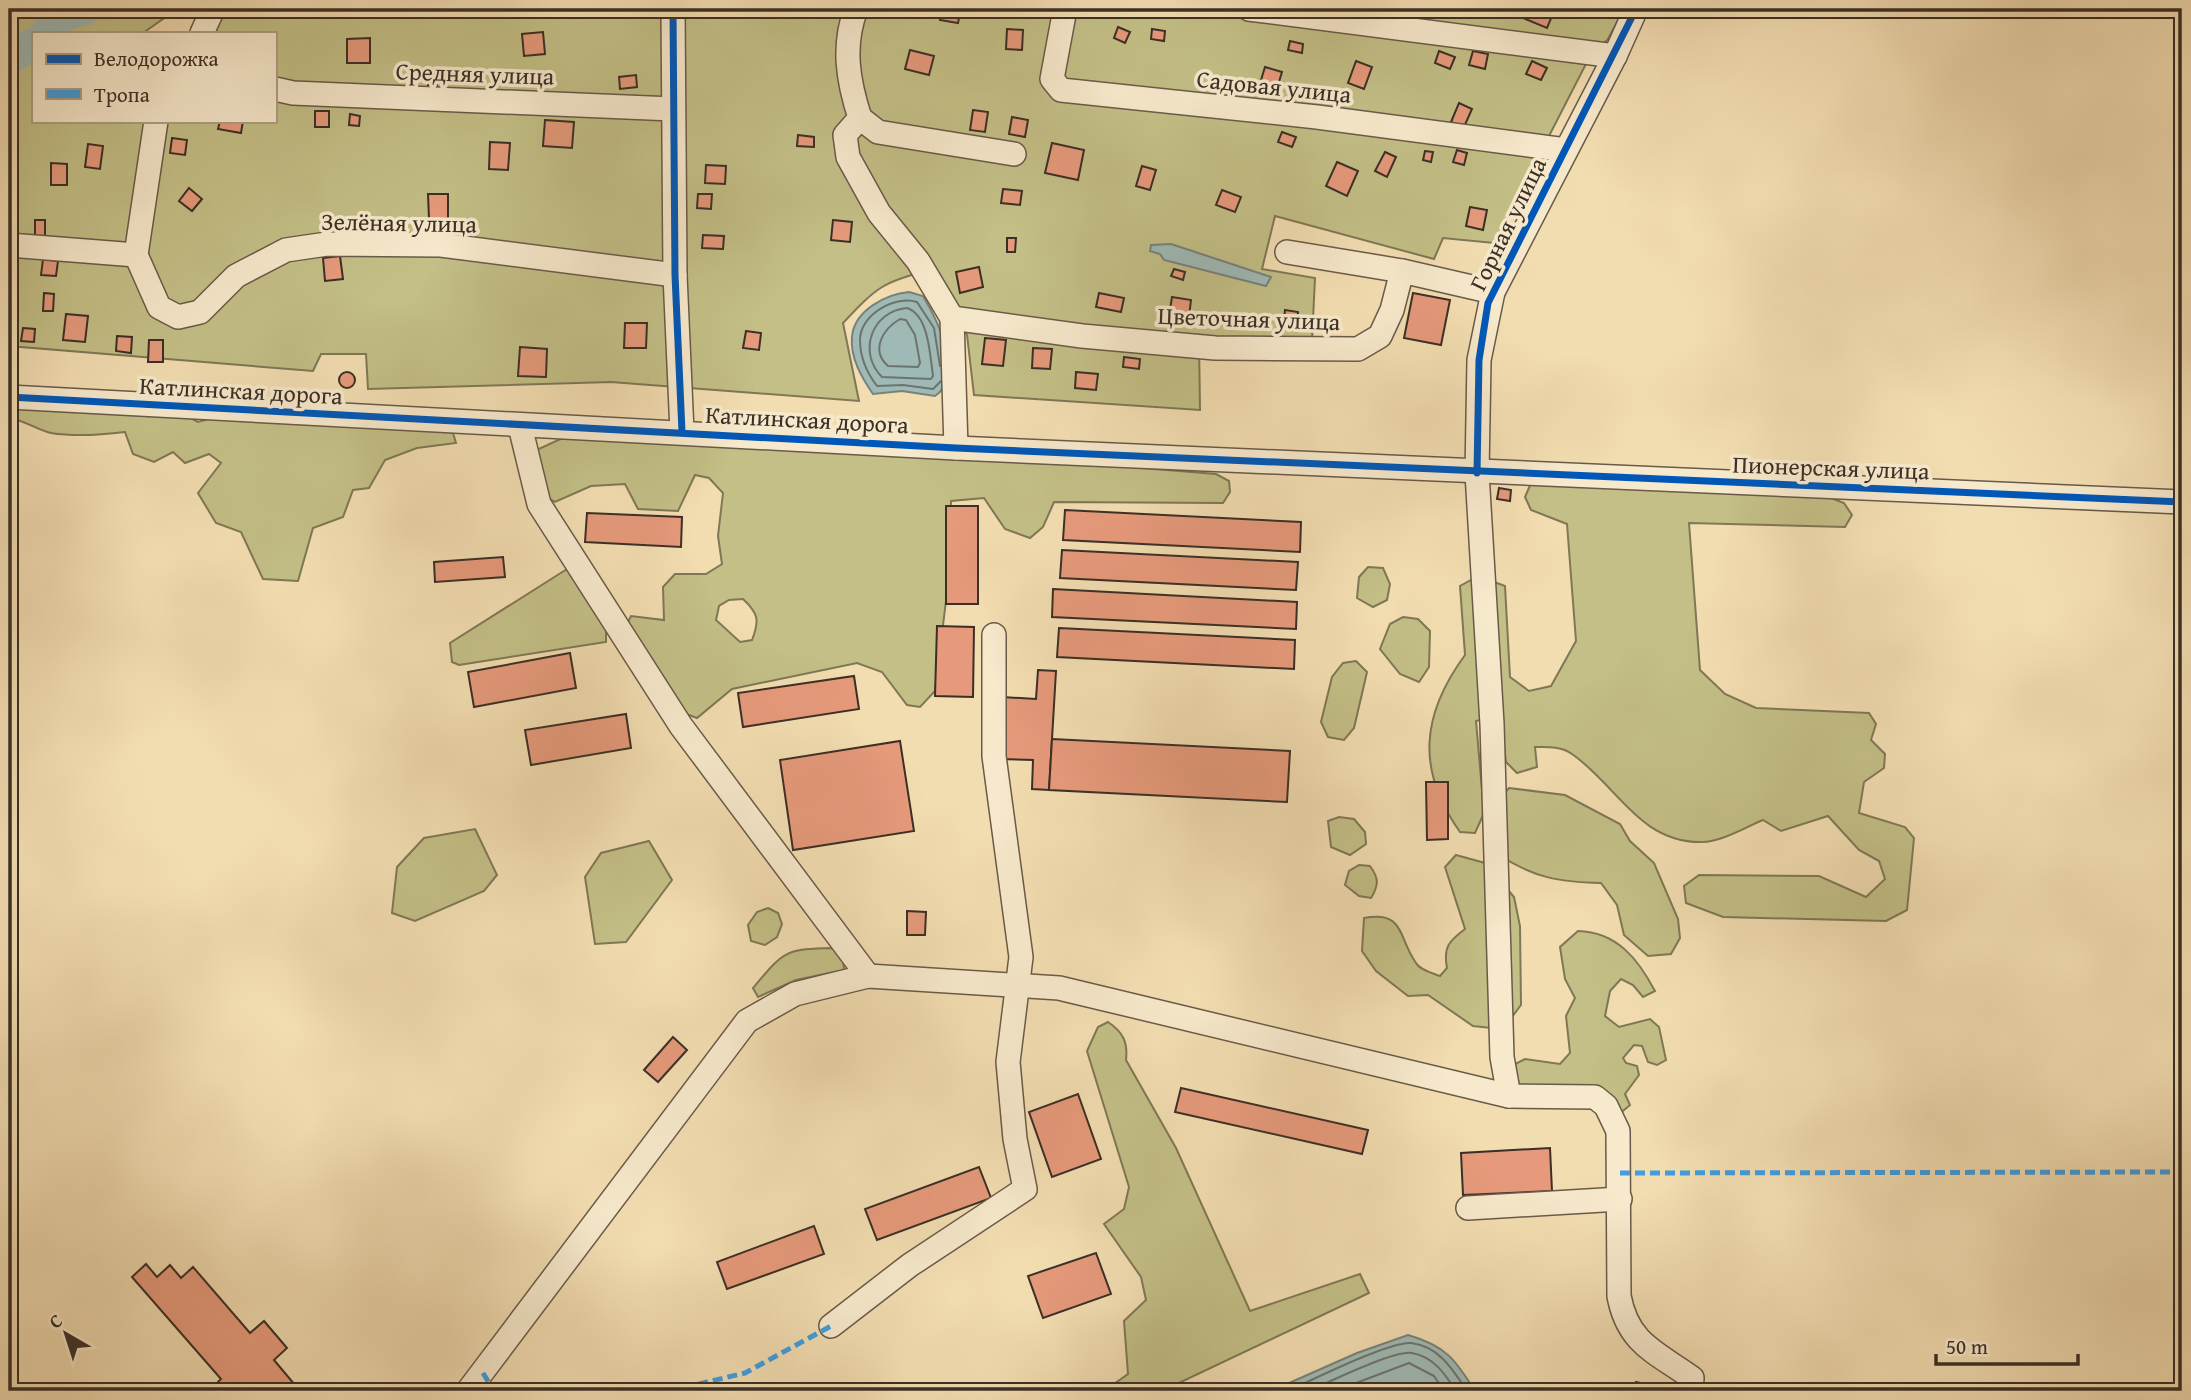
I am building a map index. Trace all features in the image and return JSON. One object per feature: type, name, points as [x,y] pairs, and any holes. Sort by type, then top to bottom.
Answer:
[{"type":"street","points":[[202,32],[213,9]]},
{"type":"street","points":[[673,9],[675,275],[682,432]]},
{"type":"street","points":[[856,9],[848,30],[848,83],[860,118],[878,132],[1014,154]]},
{"type":"street","name":"Садовая улица","points":[[1065,9],[1052,79],[1061,90],[1317,117],[1566,150]]},
{"type":"street","points":[[1249,9],[1615,56]]},
{"type":"street","name":"Горная улица","points":[[1509,1096],[1502,1057],[1492,724],[1477,472],[1479,360],[1493,292],[1615,56],[1636,9]]},
{"type":"street","name":"Средняя улица","points":[[276,89],[293,93],[673,109]]},
{"type":"street","points":[[860,118],[845,135],[848,157],[879,213],[918,261],[952,318],[956,447]]},
{"type":"street","points":[[9,245],[136,255],[156,122]]},
{"type":"street","name":"Зелёная улица","points":[[136,255],[159,307],[178,317],[200,312],[236,276],[286,250],[327,244],[441,245],[675,275]]},
{"type":"street","points":[[1287,252],[1402,271],[1493,292]]},
{"type":"street","name":"Цветочная улица","points":[[952,318],[1082,335],[1215,348],[1358,349],[1380,336],[1392,310],[1402,271]]},
{"type":"street","name":"Катлинская дорога","points":[[9,397],[520,426],[1477,472]]},
{"type":"street","points":[[520,426],[539,504],[681,726],[868,976]]},
{"type":"street","name":"Пионерская улица","points":[[1477,472],[2182,502]]},
{"type":"street","points":[[831,1326],[910,1265],[1025,1189],[1015,1139],[1007,1062],[1021,957],[994,756],[994,635]]},
{"type":"street","points":[[468,1391],[747,1021],[795,994],[868,976],[1059,988],[1509,1096],[1595,1097],[1606,1107],[1618,1131],[1619,1296],[1624,1322],[1636,1338],[1692,1378],[1691,1391]]},
{"type":"street","points":[[1468,1208],[1620,1199]]},
{"type":"shaded area","points":[[9,9],[177,9],[144,32],[32,32],[32,122],[276,122],[276,32],[197,32],[209,9],[1624,9],[1608,39],[1588,60],[1494,243],[1443,238],[1434,259],[1275,216],[1262,269],[1315,278],[1312,340],[1199,341],[1200,410],[974,395],[967,335],[931,270],[902,278],[881,288],[843,323],[859,401],[611,382],[368,389],[366,354],[321,354],[313,371],[9,346]]},
{"type":"shaded area","points":[[9,402],[177,411],[198,422],[219,416],[416,424],[453,433],[456,443],[417,448],[385,460],[369,488],[353,490],[343,517],[313,528],[298,581],[263,579],[241,532],[216,523],[198,493],[221,463],[209,454],[185,463],[173,452],[154,462],[133,454],[125,432],[88,435],[51,433],[9,418]]},
{"type":"shaded area","points":[[567,436],[957,453],[1216,474],[1229,481],[1230,492],[1223,503],[1054,502],[1043,527],[1030,538],[1005,529],[984,498],[951,501],[949,576],[935,691],[920,707],[907,705],[882,672],[857,663],[732,689],[697,718],[681,712],[624,630],[631,616],[664,620],[663,587],[675,574],[706,574],[722,564],[718,536],[723,493],[709,478],[695,475],[678,511],[638,509],[625,484],[591,486],[555,502],[538,493],[532,452]],"holes":[[[743,599],[755,613],[756,627],[752,640],[740,642],[716,620],[719,606],[729,600]]]},
{"type":"shaded area","points":[[1531,483],[1831,498],[1844,503],[1852,515],[1845,527],[1689,523],[1700,670],[1725,694],[1756,708],[1869,713],[1876,724],[1871,740],[1885,754],[1884,768],[1864,782],[1859,813],[1905,827],[1914,838],[1907,910],[1886,921],[1723,917],[1686,903],[1684,886],[1699,875],[1819,876],[1866,897],[1885,879],[1879,861],[1859,850],[1828,816],[1781,831],[1763,820],[1717,840],[1680,840],[1645,823],[1588,767],[1563,750],[1535,747],[1537,767],[1517,773],[1506,762],[1500,715],[1476,721],[1484,813],[1475,833],[1460,832],[1436,787],[1430,743],[1432,721],[1439,699],[1465,655],[1460,586],[1478,576],[1505,586],[1510,677],[1529,691],[1551,686],[1576,641],[1567,524],[1531,510],[1525,497]]},
{"type":"shaded area","points":[[1368,567],[1383,568],[1390,584],[1387,600],[1373,607],[1357,598],[1359,577]]},
{"type":"shaded area","points":[[567,569],[606,625],[606,642],[459,665],[452,662],[450,643]]},
{"type":"shaded area","points":[[1403,617],[1418,619],[1430,631],[1429,667],[1419,682],[1400,674],[1380,649],[1390,624]]},
{"type":"shaded area","points":[[1356,661],[1367,672],[1354,728],[1344,740],[1328,737],[1321,722],[1332,677],[1343,663]]},
{"type":"shaded area","points":[[1509,788],[1565,795],[1620,824],[1630,841],[1654,863],[1678,919],[1680,938],[1671,954],[1648,956],[1624,935],[1617,905],[1601,883],[1547,877],[1523,869],[1498,854],[1498,801]]},
{"type":"shaded area","points":[[1339,817],[1354,819],[1365,832],[1366,844],[1350,855],[1331,847],[1328,821]]},
{"type":"shaded area","points":[[475,829],[497,875],[484,891],[415,921],[392,913],[397,867],[424,838]]},
{"type":"shaded area","points":[[649,841],[672,880],[626,942],[595,944],[585,877],[601,853]]},
{"type":"shaded area","points":[[1456,855],[1485,863],[1514,897],[1520,926],[1521,1005],[1509,1021],[1491,1028],[1473,1026],[1428,995],[1408,996],[1376,971],[1362,951],[1364,918],[1387,918],[1399,928],[1418,965],[1440,976],[1447,968],[1448,945],[1465,929],[1445,867]]},
{"type":"shaded area","points":[[1359,865],[1370,866],[1375,874],[1377,885],[1371,898],[1359,896],[1345,885],[1349,871]]},
{"type":"shaded area","points":[[768,908],[778,913],[782,924],[777,937],[765,945],[751,941],[748,925],[757,912]]},
{"type":"shaded area","points":[[1578,931],[1604,936],[1625,949],[1655,991],[1643,997],[1633,985],[1621,979],[1610,991],[1605,1016],[1619,1027],[1650,1019],[1659,1027],[1666,1060],[1657,1065],[1648,1062],[1642,1046],[1634,1045],[1623,1058],[1626,1063],[1637,1066],[1639,1075],[1625,1094],[1630,1105],[1623,1111],[1524,1089],[1516,1081],[1513,1065],[1525,1059],[1560,1064],[1570,1053],[1566,1016],[1575,998],[1565,979],[1560,947]]},
{"type":"shaded area","points":[[834,948],[843,956],[844,970],[796,980],[758,997],[753,988],[772,966],[787,954],[805,949]]},
{"type":"shaded area","points":[[1108,1022],[1123,1038],[1126,1060],[1176,1148],[1250,1311],[1360,1274],[1369,1293],[1162,1391],[1104,1391],[1128,1374],[1124,1321],[1146,1300],[1141,1277],[1104,1224],[1124,1209],[1129,1187],[1087,1051],[1098,1027]]},
{"type":"water","points":[[1171,244],[1271,277],[1266,286],[1164,260],[1160,254],[1150,251],[1151,245]]},
{"type":"water","points":[[909,292],[923,296],[941,333],[948,362],[944,387],[935,396],[902,391],[873,394],[855,360],[852,345],[854,327],[865,311],[873,305],[891,296]]},
{"type":"water","points":[[1408,1335],[1441,1349],[1455,1362],[1475,1391],[1271,1391],[1357,1353]]},
{"type":"building","points":[[478,9],[508,9],[508,13],[478,14]]},
{"type":"building","points":[[551,9],[579,9],[579,12],[552,15]]},
{"type":"building","points":[[1527,9],[1555,9],[1547,28],[1523,18]]},
{"type":"building","points":[[942,10],[960,13],[958,23],[940,20]]},
{"type":"building","points":[[1118,27],[1130,32],[1125,43],[1114,38]]},
{"type":"building","points":[[1007,29],[1023,30],[1022,50],[1006,49]]},
{"type":"building","points":[[1152,29],[1165,31],[1164,41],[1151,39]]},
{"type":"building","points":[[543,32],[545,54],[524,56],[522,34]]},
{"type":"building","points":[[370,38],[370,63],[347,63],[347,39]]},
{"type":"building","points":[[1290,41],[1303,44],[1302,53],[1288,50]]},
{"type":"building","points":[[910,50],[934,56],[929,75],[905,69]]},
{"type":"building","points":[[1439,51],[1455,57],[1450,69],[1435,63]]},
{"type":"building","points":[[1473,51],[1488,54],[1485,69],[1469,65]]},
{"type":"building","points":[[1356,61],[1372,67],[1364,89],[1348,83]]},
{"type":"building","points":[[1532,61],[1547,68],[1541,80],[1526,74]]},
{"type":"building","points":[[1265,67],[1282,72],[1278,85],[1261,80]]},
{"type":"building","points":[[636,75],[637,87],[620,89],[619,77]]},
{"type":"building","points":[[437,77],[437,86],[428,86],[428,78]]},
{"type":"building","points":[[1459,103],[1472,109],[1464,127],[1451,122]]},
{"type":"building","points":[[973,110],[988,112],[985,132],[970,130]]},
{"type":"building","points":[[315,111],[329,111],[329,127],[315,127]]},
{"type":"building","points":[[350,114],[360,116],[359,126],[349,125]]},
{"type":"building","points":[[1012,117],[1028,120],[1025,137],[1009,134]]},
{"type":"building","points":[[545,120],[574,122],[572,148],[543,146]]},
{"type":"building","points":[[220,122],[243,122],[241,133],[218,129]]},
{"type":"building","points":[[1282,132],[1296,137],[1292,147],[1278,142]]},
{"type":"building","points":[[798,135],[814,137],[814,147],[797,146]]},
{"type":"building","points":[[172,138],[187,140],[185,155],[170,153]]},
{"type":"building","points":[[490,142],[510,143],[508,170],[489,169]]},
{"type":"building","points":[[1052,143],[1084,150],[1078,180],[1045,173]]},
{"type":"building","points":[[88,144],[103,146],[100,169],[85,167]]},
{"type":"building","points":[[1457,150],[1467,153],[1464,165],[1453,162]]},
{"type":"building","points":[[1425,151],[1433,152],[1431,162],[1423,160]]},
{"type":"building","points":[[1385,152],[1396,157],[1387,177],[1375,171]]},
{"type":"building","points":[[1337,162],[1358,171],[1347,196],[1326,186]]},
{"type":"building","points":[[51,163],[67,164],[67,185],[51,185]]},
{"type":"building","points":[[706,165],[726,166],[725,184],[705,183]]},
{"type":"building","points":[[1142,166],[1156,170],[1150,190],[1136,186]]},
{"type":"building","points":[[189,188],[202,199],[192,211],[179,201]]},
{"type":"building","points":[[1003,189],[1022,191],[1020,205],[1001,203]]},
{"type":"building","points":[[1222,190],[1241,197],[1235,212],[1216,205]]},
{"type":"building","points":[[428,194],[448,194],[448,219],[429,219]]},
{"type":"building","points":[[698,194],[712,194],[711,209],[697,208]]},
{"type":"building","points":[[1470,207],[1487,210],[1483,230],[1466,226]]},
{"type":"building","points":[[35,220],[45,220],[45,236],[35,236]]},
{"type":"building","points":[[833,220],[852,222],[850,242],[831,240]]},
{"type":"building","points":[[703,235],[724,236],[723,249],[702,248]]},
{"type":"building","points":[[1007,238],[1016,238],[1015,252],[1007,252]]},
{"type":"building","points":[[340,256],[343,279],[325,281],[323,258]]},
{"type":"building","points":[[43,259],[58,261],[56,276],[41,275]]},
{"type":"building","points":[[979,267],[983,287],[960,293],[956,272]]},
{"type":"building","points":[[1174,269],[1185,272],[1183,280],[1171,276]]},
{"type":"building","points":[[44,293],[54,294],[53,311],[43,311]]},
{"type":"building","points":[[1099,293],[1124,298],[1121,312],[1096,307]]},
{"type":"building","points":[[1413,293],[1450,300],[1441,345],[1404,338]]},
{"type":"building","points":[[1172,297],[1191,300],[1188,325],[1168,322]]},
{"type":"building","points":[[1285,310],[1298,312],[1296,331],[1283,329]]},
{"type":"building","points":[[66,314],[88,316],[85,342],[63,340]]},
{"type":"building","points":[[625,323],[647,323],[646,348],[624,348]]},
{"type":"building","points":[[23,328],[35,329],[34,342],[21,341]]},
{"type":"building","points":[[746,331],[761,333],[759,350],[743,348]]},
{"type":"building","points":[[117,336],[132,337],[131,353],[116,351]]},
{"type":"building","points":[[985,338],[1006,340],[1003,366],[982,364]]},
{"type":"building","points":[[149,340],[163,340],[163,362],[148,362]]},
{"type":"building","points":[[520,347],[547,349],[546,377],[518,376]]},
{"type":"building","points":[[1033,348],[1052,349],[1050,369],[1032,368]]},
{"type":"building","points":[[1124,357],[1140,359],[1139,369],[1123,367]]},
{"type":"building","points":[[347,372],[353,374],[353,386],[347,388],[341,386],[339,380],[341,374]]},
{"type":"building","points":[[1076,372],[1098,374],[1096,390],[1075,388]]},
{"type":"building","points":[[1499,488],[1511,490],[1510,501],[1497,499]]},
{"type":"building","points":[[946,506],[978,506],[978,604],[946,604]]},
{"type":"building","points":[[1065,510],[1301,522],[1300,552],[1063,540]]},
{"type":"building","points":[[587,513],[682,517],[681,547],[585,542]]},
{"type":"building","points":[[1062,550],[1298,562],[1296,590],[1060,578]]},
{"type":"building","points":[[503,557],[505,577],[435,582],[434,562]]},
{"type":"building","points":[[1053,589],[1297,602],[1296,629],[1052,617]]},
{"type":"building","points":[[937,626],[974,627],[973,697],[935,696]]},
{"type":"building","points":[[1059,628],[1295,640],[1294,669],[1057,657]]},
{"type":"building","points":[[570,653],[576,688],[474,707],[468,672]]},
{"type":"building","points":[[1038,670],[1056,671],[1049,790],[1032,789],[1033,760],[999,759],[1002,697],[1036,699]]},
{"type":"building","points":[[854,676],[859,709],[743,727],[738,693]]},
{"type":"building","points":[[626,714],[631,748],[531,765],[525,730]]},
{"type":"building","points":[[1052,739],[1290,751],[1287,802],[1049,790]]},
{"type":"building","points":[[900,741],[914,831],[793,850],[780,760]]},
{"type":"building","points":[[1426,782],[1448,782],[1448,839],[1427,840]]},
{"type":"building","points":[[907,911],[926,912],[925,935],[907,935]]},
{"type":"building","points":[[673,1037],[687,1050],[658,1082],[644,1070]]},
{"type":"building","points":[[1181,1088],[1368,1130],[1362,1154],[1175,1112]]},
{"type":"building","points":[[1078,1094],[1101,1159],[1052,1177],[1029,1112]]},
{"type":"building","points":[[1550,1148],[1552,1191],[1463,1195],[1461,1153]]},
{"type":"building","points":[[979,1167],[991,1198],[877,1240],[865,1209]]},
{"type":"building","points":[[814,1226],[824,1254],[727,1289],[717,1262]]},
{"type":"building","points":[[1096,1253],[1111,1294],[1043,1318],[1028,1276]]},
{"type":"building","points":[[146,1264],[157,1277],[170,1265],[181,1278],[193,1267],[250,1333],[264,1321],[287,1348],[274,1360],[300,1391],[209,1391],[221,1379],[132,1277]]},
{"type":"building","points":[[1636,1382],[1676,1391],[1634,1391]]},
{"type":"waterway","points":[[48,32],[65,14],[84,9]]},
{"type":"waterway","points":[[9,58],[32,45]]},
{"type":"marked path","points":[[1620,1173],[2182,1172]]},
{"type":"marked path","points":[[669,1391],[745,1373],[831,1326]]},
{"type":"marked path","points":[[483,1373],[494,1391]]},
{"type":"cycle path","points":[[673,9],[675,275],[682,432]]},
{"type":"cycle path","points":[[1477,473],[1479,360],[1488,303],[1636,9]]},
{"type":"cycle path","points":[[9,397],[956,448],[2182,502]]}]
